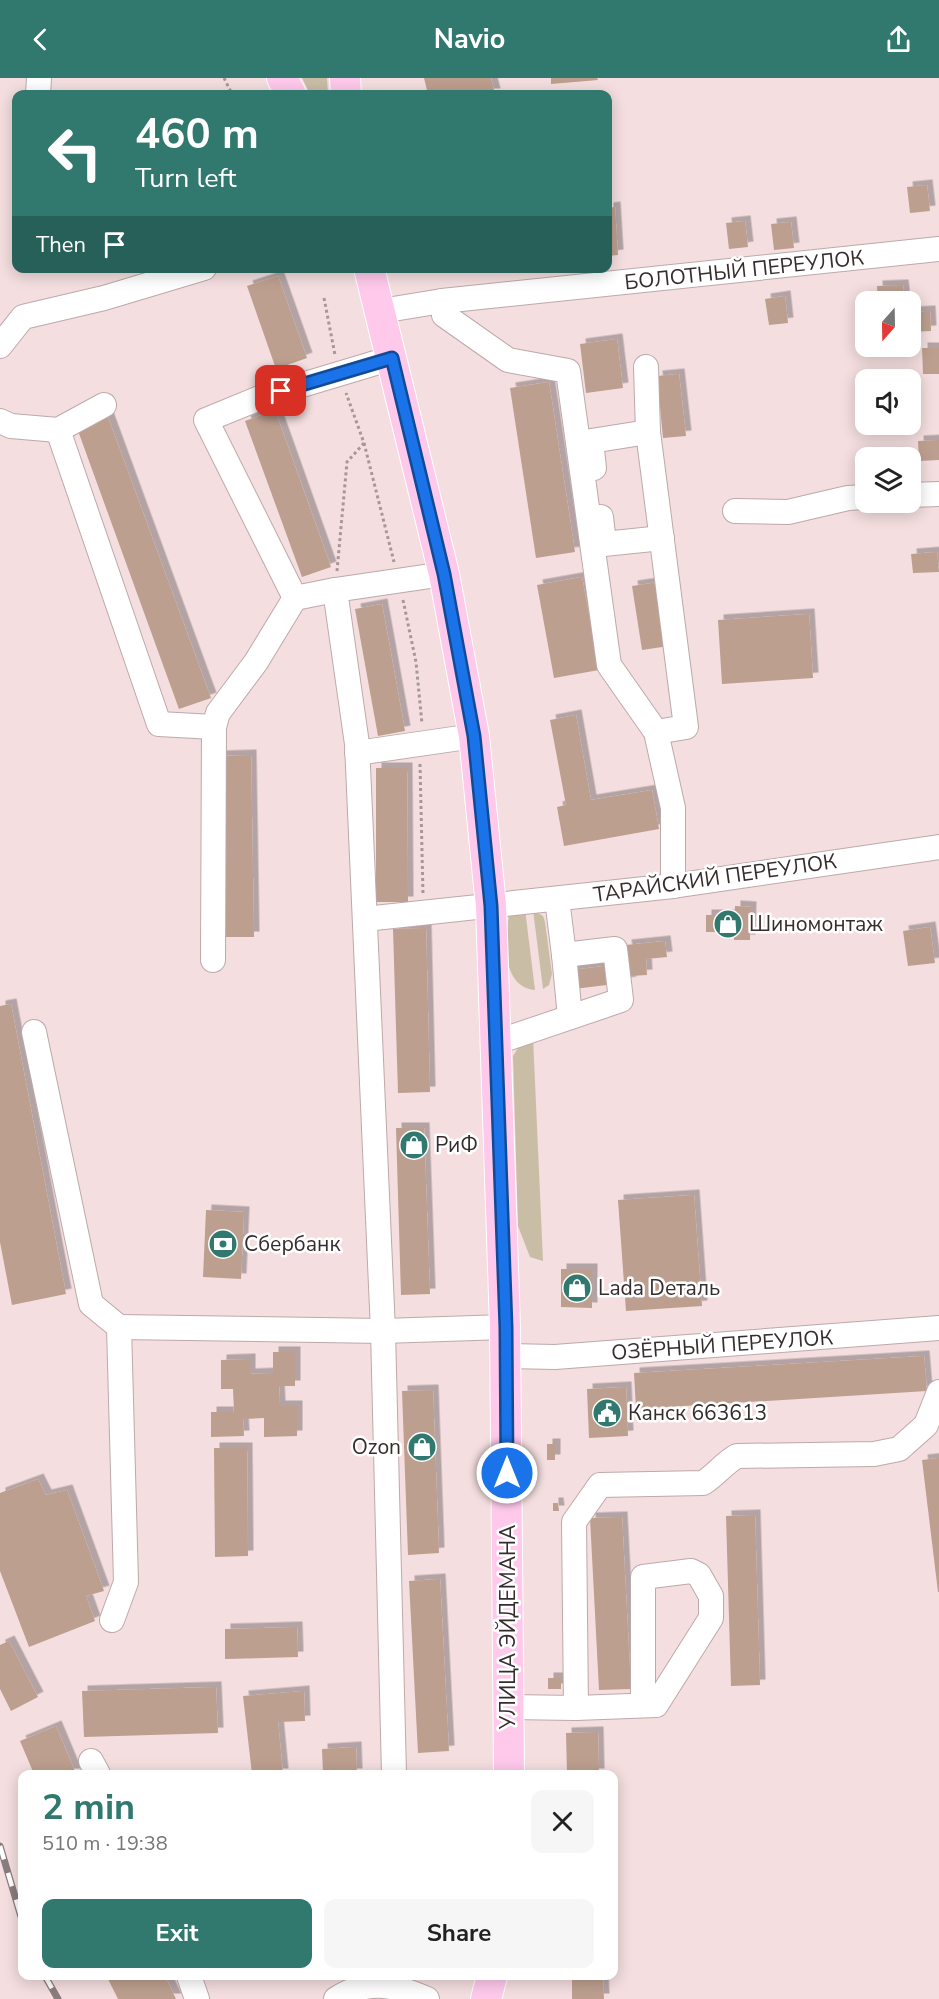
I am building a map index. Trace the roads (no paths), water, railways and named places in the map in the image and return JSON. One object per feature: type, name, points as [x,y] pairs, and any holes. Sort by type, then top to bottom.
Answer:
[{"type":"main road","name":"УЛИЦА ЭЙДЕМАНА","points":[[370,273],[444,574],[474,736],[491,906],[506,1342],[509,1770]]},
{"type":"main road","points":[[486,1999],[491,1980]]},
{"type":"street","name":"БОЛОТНЫЙ ПЕРЕУЛОК","points":[[381,311],[442,301],[939,249]]},
{"type":"street","points":[[0,346],[22,317],[156,275]]},
{"type":"street","points":[[442,301],[444,315],[508,360],[568,371],[609,665],[656,732],[673,808],[673,886]]},
{"type":"street","points":[[295,598],[206,420],[262,397],[392,358]]},
{"type":"street","points":[[646,367],[648,432],[686,728],[656,732]]},
{"type":"street","points":[[0,422],[11,426],[58,430],[104,405]]},
{"type":"street","points":[[58,430],[159,724],[214,728]]},
{"type":"street","points":[[648,432],[591,441],[604,544],[662,538]]},
{"type":"street","points":[[921,495],[939,494]]},
{"type":"street","points":[[735,512],[788,512],[855,498]]},
{"type":"street","points":[[213,960],[214,728],[218,713],[256,662],[295,598],[444,574]]},
{"type":"street","points":[[335,590],[357,753],[383,1331],[394,1770]]},
{"type":"street","points":[[357,753],[474,736]]},
{"type":"street","name":"ТАРАЙСКИЙ ПЕРЕУЛОК","points":[[364,919],[673,886],[939,847]]},
{"type":"street","points":[[557,899],[570,1017]]},
{"type":"street","points":[[497,1042],[621,1000],[615,949],[564,955]]},
{"type":"street","points":[[34,1032],[92,1304],[119,1327],[126,1582],[112,1620]]},
{"type":"street","name":"ОЗЁРНЫЙ ПЕРЕУЛОК","points":[[119,1327],[383,1331],[506,1342],[555,1357],[939,1328]]},
{"type":"street","points":[[576,1708],[574,1522],[600,1485],[703,1483],[713,1476],[723,1464],[737,1456],[874,1454],[899,1449],[926,1425],[939,1392]]},
{"type":"street","points":[[508,1707],[576,1708],[643,1706],[656,1705],[711,1618],[711,1596],[699,1575],[691,1571],[643,1577],[643,1706]]},
{"type":"street","points":[[190,1980],[197,1999]]},
{"type":"street","points":[[352,1987],[384,1986],[409,1991],[427,1999]]},
{"type":"railway","points":[[0,1846],[18,1907]]},
{"type":"railway","points":[[47,1980],[58,1999]]},
{"type":"place","name":"Шиномонтаж","points":[[728,924]]},
{"type":"place","name":"РиФ","points":[[414,1145]]},
{"type":"place","name":"Сбербанк","points":[[223,1244]]},
{"type":"place","name":"Lada Dеталь","points":[[577,1288]]},
{"type":"place","name":"Канск 663613","points":[[607,1413]]},
{"type":"place","name":"Ozon","points":[[422,1447]]}]
